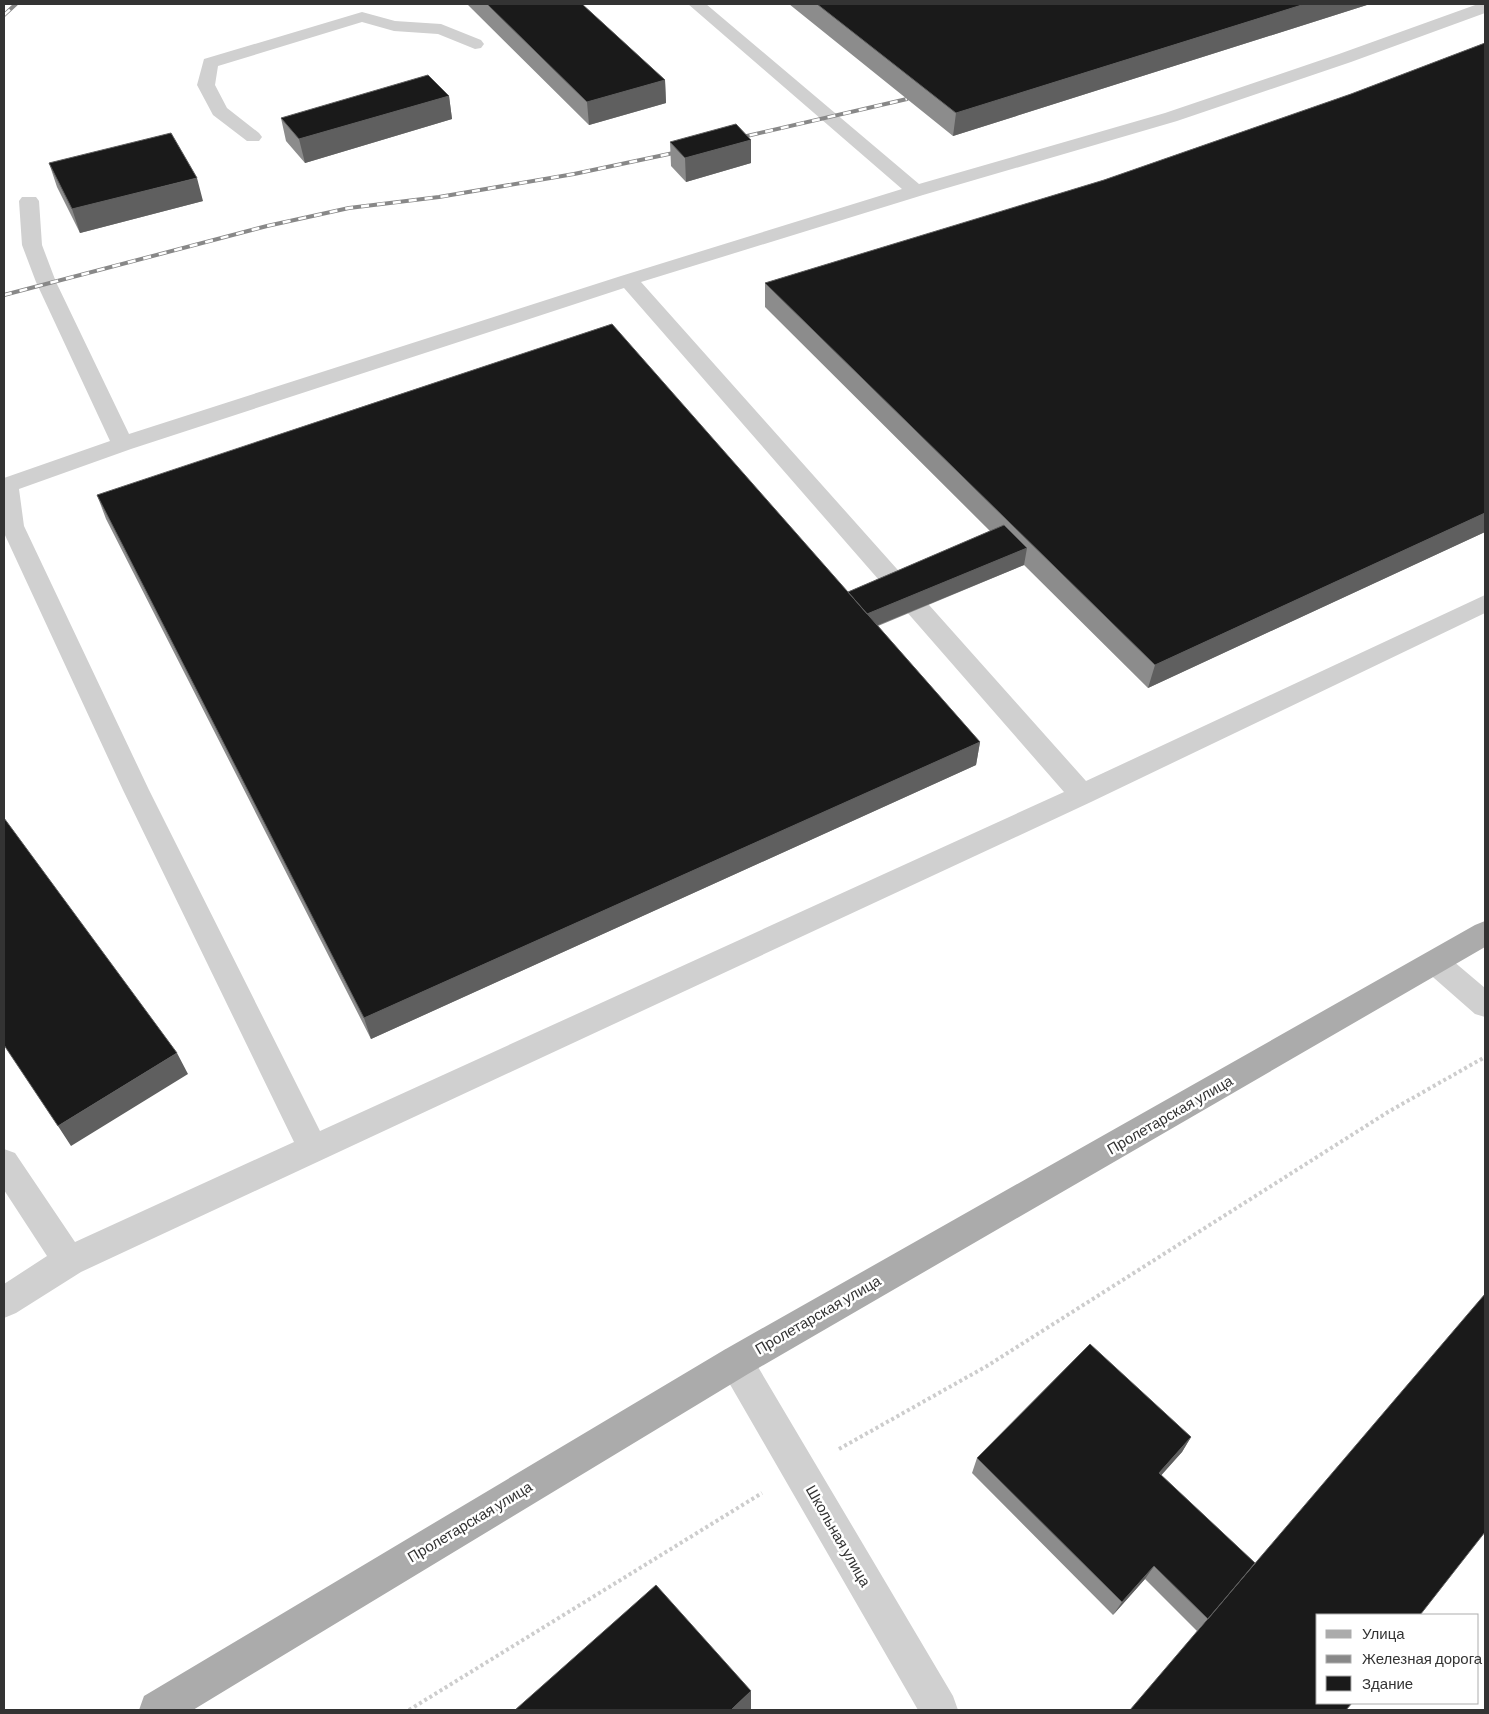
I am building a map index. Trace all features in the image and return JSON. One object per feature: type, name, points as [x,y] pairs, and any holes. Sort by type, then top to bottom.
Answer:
[{"type":"main road","name":"Пролетарская улица","points":[[158,1710],[736,1362],[1485,934]]},
{"type":"street","points":[[696,4],[916,190]]},
{"type":"street","points":[[312,1149],[136,790],[12,526],[6,486],[123,444],[628,280],[916,190],[1171,117],[1345,58],[1485,7]]},
{"type":"street","points":[[253,137],[219,111],[206,84],[210,63],[360,11],[394,26],[441,29],[475,44]]},
{"type":"street","points":[[29,201],[32,245],[46,282],[123,444]]},
{"type":"street","points":[[628,280],[1082,795]]},
{"type":"street","points":[[4,1302],[70,1261],[1082,795],[1485,603]]},
{"type":"street","points":[[1436,963],[1485,1005]]},
{"type":"street","points":[[4,1164],[70,1261]]},
{"type":"street","name":"Школьная улица","points":[[736,1362],[939,1710]]},
{"type":"path","points":[[409,1710],[800,1470],[987,1366],[1388,1112],[1485,1057]]},
{"type":"building","points":[[487,4],[582,4],[665,80],[587,102]]},
{"type":"building","points":[[817,4],[1305,4],[956,113]]},
{"type":"building","points":[[1485,43],[1485,513],[1155,665],[765,283],[1104,180],[1351,94]]},
{"type":"building","points":[[428,75],[449,96],[299,139],[281,118]]},
{"type":"building","points":[[736,124],[751,140],[685,158],[670,142]]},
{"type":"building","points":[[171,133],[197,178],[72,209],[49,163]]},
{"type":"building","points":[[612,324],[980,742],[364,1018],[97,495]]},
{"type":"building","points":[[1004,525],[1027,548],[867,614],[848,592]]},
{"type":"building","points":[[4,818],[177,1053],[58,1126],[4,1045]]},
{"type":"building","points":[[1485,1294],[1485,1532],[1421,1614],[1316,1614],[1316,1704],[1351,1704],[1346,1710],[1130,1710]]},
{"type":"building","points":[[1090,1344],[1191,1437],[1159,1473],[1255,1563],[1208,1619],[1154,1566],[1122,1602],[977,1458]]},
{"type":"building","points":[[656,1585],[751,1691],[731,1710],[515,1710]]},
{"type":"railway","points":[[4,15],[16,4]]},
{"type":"railway","points":[[734,139],[907,99]]},
{"type":"railway","points":[[4,295],[267,226],[349,208],[439,197],[574,174],[683,151]]}]
